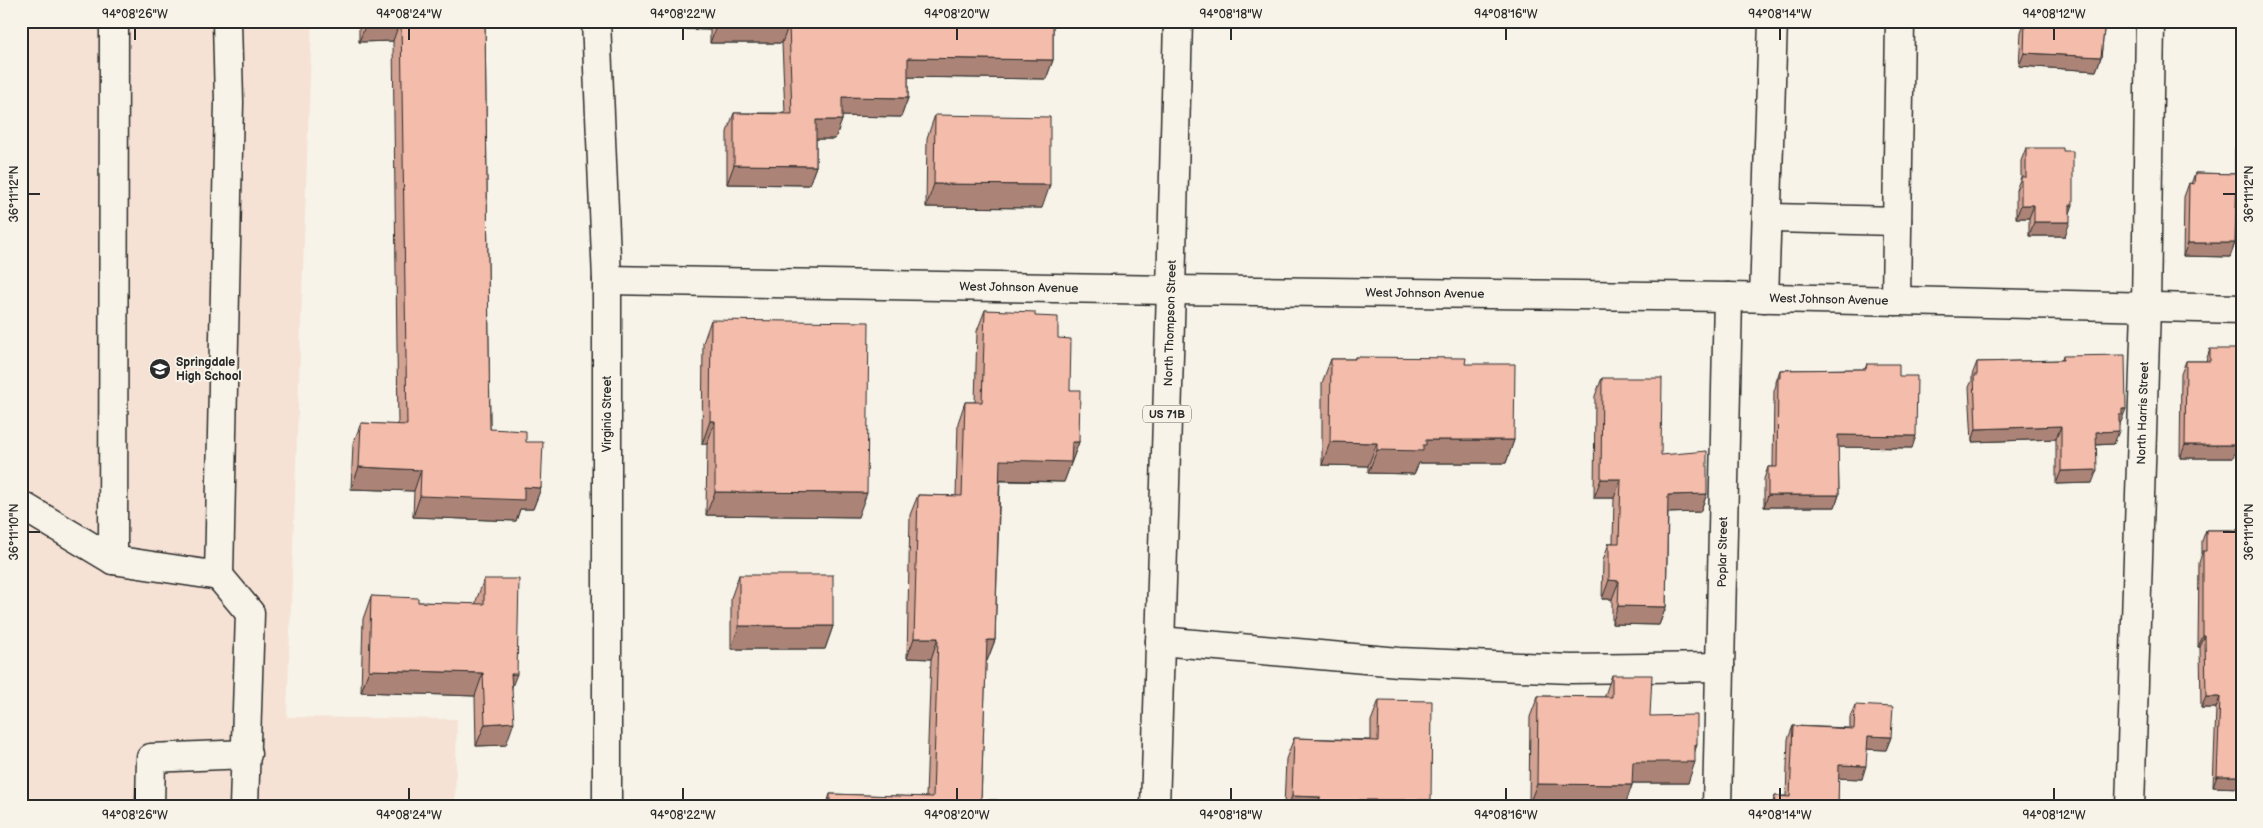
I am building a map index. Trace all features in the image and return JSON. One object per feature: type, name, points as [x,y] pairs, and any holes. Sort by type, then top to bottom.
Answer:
[{"type":"street","points":[[113,560],[114,21]]},
{"type":"street","points":[[227,21],[229,102],[219,576],[250,613],[244,807]]},
{"type":"street","name":"Virginia Street","points":[[596,21],[607,280],[607,807]]},
{"type":"street","name":"North Thompson Street","points":[[1154,807],[1178,21]]},
{"type":"street","points":[[1764,298],[1773,21]]},
{"type":"street","points":[[1896,301],[1900,21]]},
{"type":"street","name":"North Harris Street","points":[[2130,807],[2146,308],[2150,21]]},
{"type":"street","points":[[1766,218],[1897,221]]},
{"type":"street","name":"West Johnson Avenue","points":[[607,280],[1728,297],[2242,309]]},
{"type":"street","name":"Poplar Street","points":[[1717,807],[1728,297]]},
{"type":"street","points":[[21,504],[113,560],[219,576]]},
{"type":"street","points":[[1160,641],[1399,662],[1571,669],[1720,667]]},
{"type":"street","points":[[150,807],[151,758],[247,754]]},
{"type":"shaded area","name":"Springdale High School","points":[[21,21],[312,21],[287,717],[457,719],[455,807],[21,807]]},
{"type":"building","points":[[401,21],[485,21],[490,429],[526,431],[526,442],[543,442],[541,488],[524,487],[524,500],[420,496],[421,470],[359,467],[361,423],[407,425]]},
{"type":"building","points":[[717,21],[1053,21],[1053,60],[908,58],[908,98],[842,97],[842,120],[816,120],[816,166],[734,165],[734,113],[792,114],[789,24],[717,24]]},
{"type":"building","points":[[2025,21],[2105,21],[2101,57],[2024,53]]},
{"type":"building","points":[[935,115],[1050,117],[1050,185],[934,184]]},
{"type":"building","points":[[2240,135],[2242,135],[2242,179],[2239,179]]},
{"type":"building","points":[[2026,148],[2063,148],[2063,151],[2073,151],[2073,205],[2070,205],[2070,222],[2034,222],[2034,205],[2021,205],[2021,177],[2026,177]]},
{"type":"building","points":[[2195,173],[2237,174],[2235,243],[2188,243],[2189,183],[2194,184]]},
{"type":"building","points":[[985,310],[1035,312],[1035,316],[1058,317],[1058,338],[1071,339],[1070,390],[1080,390],[1079,442],[1072,442],[1071,462],[1000,460],[995,640],[987,640],[981,800],[998,800],[997,807],[830,807],[830,794],[933,797],[938,638],[914,638],[918,495],[962,496],[965,402],[982,402]]},
{"type":"building","points":[[711,320],[869,322],[867,493],[715,492],[715,421],[710,421]]},
{"type":"building","points":[[2210,349],[2238,349],[2238,445],[2185,445],[2186,361],[2210,361]]},
{"type":"building","points":[[2125,355],[2126,409],[2122,409],[2122,415],[2119,415],[2119,431],[2096,432],[2097,470],[2061,471],[2061,426],[1976,429],[1974,375],[1977,375],[1977,362],[2063,360],[2063,356]]},
{"type":"building","points":[[1355,357],[1466,358],[1465,364],[1515,364],[1514,440],[1426,440],[1426,445],[1423,445],[1423,451],[1377,450],[1377,443],[1330,442],[1331,359],[1355,359]]},
{"type":"building","points":[[1867,364],[1899,364],[1899,376],[1917,376],[1916,436],[1838,435],[1839,495],[1768,495],[1768,467],[1777,467],[1778,378],[1780,378],[1780,370],[1866,369]]},
{"type":"building","points":[[1602,378],[1662,378],[1661,455],[1707,451],[1707,494],[1668,495],[1666,607],[1618,606],[1619,581],[1609,580],[1609,543],[1619,543],[1621,479],[1601,479]]},
{"type":"building","points":[[2206,530],[2242,530],[2242,776],[2217,776],[2220,697],[2206,697],[2205,636],[2203,636],[2203,551],[2206,551]]},
{"type":"building","points":[[739,575],[833,575],[833,626],[739,626]]},
{"type":"building","points":[[484,579],[519,579],[517,674],[511,674],[514,722],[485,724],[483,673],[369,670],[371,596],[418,598],[418,602],[484,604]]},
{"type":"building","points":[[1612,675],[1652,675],[1650,716],[1697,715],[1695,762],[1633,762],[1632,785],[1537,784],[1538,696],[1612,697]]},
{"type":"building","points":[[1379,700],[1432,701],[1431,800],[1359,800],[1359,807],[1320,807],[1320,797],[1292,796],[1294,738],[1378,741]]},
{"type":"building","points":[[1855,705],[1893,707],[1891,737],[1868,736],[1866,766],[1839,765],[1838,807],[1774,807],[1775,796],[1790,797],[1793,726],[1854,729]]},
{"type":"place","name":"Springdale High School","points":[[160,369]]}]
